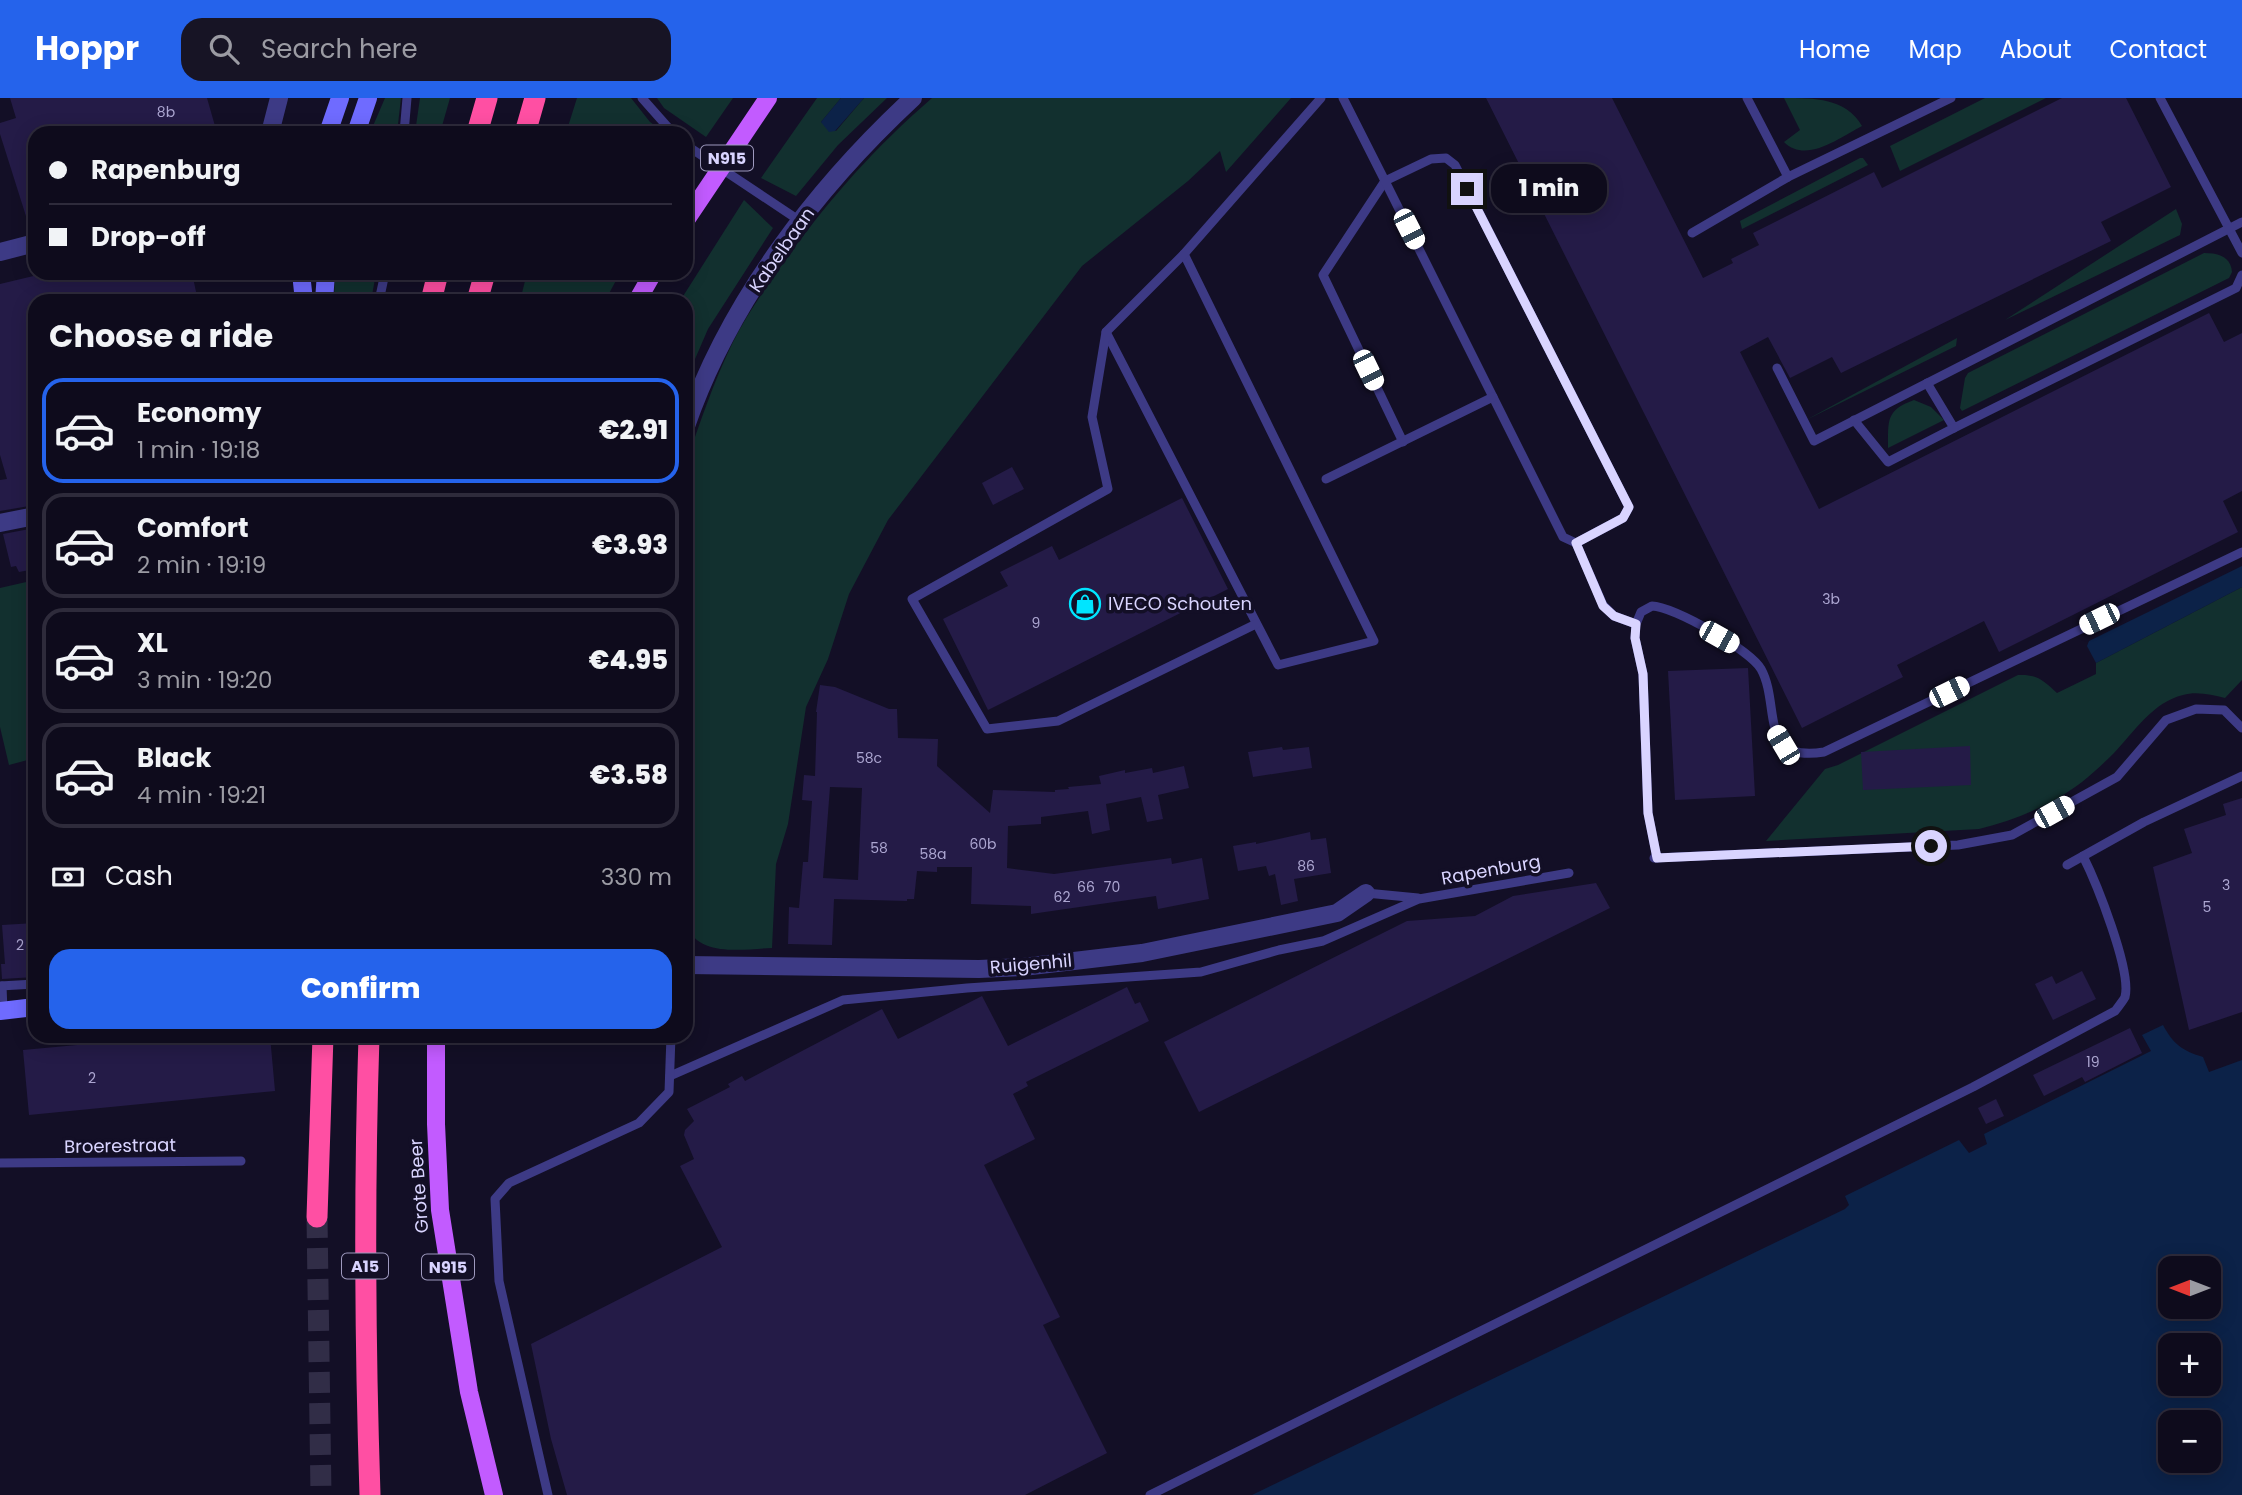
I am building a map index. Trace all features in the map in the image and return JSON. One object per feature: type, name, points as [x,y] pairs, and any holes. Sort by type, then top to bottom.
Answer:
[{"type":"highway","points":[[479,126],[487,98]]},
{"type":"highway","points":[[527,126],[535,98]]},
{"type":"highway","points":[[317,1217],[323,1043]]},
{"type":"highway","name":"A15","points":[[369,1043],[365,1262],[370,1495]]},
{"type":"main road","name":"N915","points":[[693,210],[768,98]]},
{"type":"main road","name":"Grote Beer","points":[[436,1043],[440,1210],[469,1392],[494,1495]]},
{"type":"street","points":[[272,126],[278,98]]},
{"type":"street","points":[[330,126],[340,98]]},
{"type":"street","points":[[358,126],[368,98]]},
{"type":"street","name":"Kabelbaan","points":[[693,407],[703,381],[727,335],[759,281],[800,221],[841,171],[913,98]]},
{"type":"street","points":[[0,252],[28,245]]},
{"type":"street","points":[[0,523],[28,517]]},
{"type":"street","name":"Ruigenhil","points":[[693,965],[979,969],[1023,967],[1142,953],[1337,913],[1366,893]]},
{"type":"street","points":[[2,1011],[28,1008]]},
{"type":"lane","points":[[405,126],[407,98]]},
{"type":"lane","points":[[642,98],[667,126]]},
{"type":"lane","points":[[1256,624],[1058,721],[987,729],[912,598],[1108,489],[1092,417],[1106,332],[1184,254],[1321,98]]},
{"type":"lane","points":[[1343,98],[1563,537],[1576,543],[1603,606],[1614,616],[1636,624]]},
{"type":"lane","points":[[1747,98],[1788,177]]},
{"type":"lane","points":[[1692,233],[1788,177],[1951,98]]},
{"type":"lane","points":[[2160,98],[2242,253]]},
{"type":"lane","points":[[693,150],[800,221]]},
{"type":"lane","points":[[1403,442],[1323,275],[1385,181],[1431,159],[1446,158],[1455,164],[1629,507],[1623,518],[1576,543]]},
{"type":"lane","points":[[1777,368],[1814,440],[2242,222]]},
{"type":"lane","points":[[1106,332],[1278,665],[1374,641],[1184,254]]},
{"type":"lane","points":[[1854,420],[1888,462],[2236,288],[2242,275]]},
{"type":"lane","points":[[1927,383],[1954,428]]},
{"type":"lane","points":[[1326,480],[1493,397]]},
{"type":"lane","points":[[2242,552],[1824,752],[1809,755],[1794,752],[1783,745],[1775,731],[1765,676],[1744,650],[1661,606],[1651,606],[1641,612],[1636,624],[1635,638],[1643,674],[1648,813],[1655,858],[1958,845],[2012,835],[2117,777],[2166,720],[2196,709],[2224,710],[2242,728]]},
{"type":"lane","points":[[2067,866],[2144,822],[2242,776]]},
{"type":"lane","points":[[1150,1495],[1960,1094],[2115,1010],[2124,997],[2124,971],[2098,887],[2083,856]]},
{"type":"lane","name":"Rapenburg","points":[[1419,899],[1569,873]]},
{"type":"lane","points":[[1366,893],[1419,899]]},
{"type":"lane","points":[[670,1076],[844,1000],[967,988],[1200,972],[1279,950],[1324,941],[1419,899]]},
{"type":"lane","points":[[2,1011],[1,986],[28,984]]},
{"type":"lane","points":[[548,1495],[499,1281],[495,1199],[509,1183],[639,1123],[669,1093],[671,1043]]},
{"type":"lane","name":"Broerestraat","points":[[0,1163],[241,1161]]},
{"type":"green space","points":[[385,98],[401,98],[398,126],[373,126]]},
{"type":"green space","points":[[420,98],[450,98],[442,126],[416,126]]},
{"type":"green space","points":[[577,98],[631,98],[655,126],[568,126]]},
{"type":"green space","points":[[657,98],[733,98],[706,137],[664,108]]},
{"type":"green space","points":[[817,98],[841,98],[821,122],[836,131],[864,98],[887,98],[838,145],[796,196],[761,178]]},
{"type":"green space","points":[[932,98],[1291,98],[1226,172],[1220,151],[1188,181],[1082,266],[888,520],[849,594],[828,659],[806,707],[788,824],[776,864],[772,948],[736,950],[712,947],[693,937],[693,443],[725,359],[759,298],[812,224],[889,138]]},
{"type":"green space","points":[[1784,98],[1818,99],[1838,105],[1855,117],[1862,126],[1823,147],[1812,150],[1793,148],[1784,142],[1800,130]]},
{"type":"green space","points":[[1985,98],[2046,98],[1900,171],[1890,146]]},
{"type":"green space","points":[[1860,158],[1868,165],[1742,229],[1740,221]]},
{"type":"green space","points":[[744,200],[773,228],[708,329],[693,364],[693,294],[684,294]]},
{"type":"green space","points":[[2176,209],[2182,224],[2180,235],[2005,320]]},
{"type":"green space","points":[[2204,253],[2218,255],[2229,262],[2232,272],[2229,278],[1962,411],[1960,408],[1968,373]]},
{"type":"green space","points":[[335,280],[375,280],[372,294],[334,294]]},
{"type":"green space","points":[[525,280],[616,280],[609,294],[522,294]]},
{"type":"green space","points":[[1957,338],[1956,346],[1806,420]]},
{"type":"green space","points":[[1914,400],[1931,407],[1944,420],[1888,448],[1888,430],[1893,412]]},
{"type":"green space","points":[[28,582],[28,760],[9,765],[0,727],[0,588]]},
{"type":"green space","points":[[2242,587],[2242,680],[2225,698],[2188,694],[2162,704],[2090,775],[2046,805],[1979,829],[1766,841],[1825,769],[2018,675],[2039,679],[2057,693],[2096,674],[2096,663]]},
{"type":"water","points":[[841,98],[864,98],[835,131],[829,132],[821,122]]},
{"type":"water","points":[[2242,566],[2242,587],[2096,663],[2087,646],[2089,641]]},
{"type":"water","points":[[2163,1025],[2179,1046],[2203,1057],[2209,1072],[2242,1060],[2242,1495],[1252,1495],[1845,1209],[1849,1205],[1845,1196],[1959,1140],[1969,1153],[1987,1144],[1984,1134],[2151,1051],[2142,1035]]},
{"type":"building","points":[[10,98],[207,98],[215,126],[28,126],[28,223],[0,134],[0,123],[16,118]]},
{"type":"building","points":[[1486,98],[1612,98],[1703,278],[1733,263],[1731,259],[1759,245],[1753,233],[1874,172],[1882,188],[2062,98],[2126,98],[2171,187],[2101,222],[2111,241],[1841,373],[1832,357],[1790,378],[1768,337],[1740,352],[1819,509],[2209,313],[2224,342],[2242,333],[2242,491],[2223,501],[2238,532],[1999,652],[1984,621],[1897,665],[1903,677],[1802,728]]},
{"type":"building","points":[[28,277],[28,280],[194,280],[196,294],[28,294],[28,506],[0,511],[0,480],[7,479],[0,455],[0,284]]},
{"type":"building","points":[[1012,467],[1024,489],[993,505],[982,483]]},
{"type":"building","name":"IVECO Schouten","points":[[1182,498],[1228,589],[988,710],[943,619],[1008,586],[1000,572],[1052,546],[1059,560]]},
{"type":"building","points":[[28,529],[28,570],[19,572],[16,566],[11,567],[3,534]]},
{"type":"building","points":[[1748,668],[1755,796],[1675,800],[1668,671]]},
{"type":"building","points":[[820,685],[835,687],[889,709],[897,709],[898,738],[938,739],[937,766],[990,813],[993,790],[1055,792],[1069,789],[1068,787],[1101,784],[1099,776],[1125,770],[1125,773],[1152,768],[1153,773],[1184,766],[1189,788],[1158,795],[1163,819],[1147,822],[1141,797],[1106,804],[1110,830],[1092,834],[1088,811],[1041,817],[1041,824],[1008,826],[1007,868],[1054,874],[1171,858],[1172,864],[1202,858],[1209,899],[1158,909],[1156,896],[1031,914],[1031,906],[971,904],[972,867],[937,867],[937,872],[917,871],[914,899],[834,899],[832,945],[788,944],[789,907],[799,908],[803,862],[808,862],[812,801],[802,800],[804,775],[815,776],[816,712]],"holes":[[[830,787],[862,788],[858,880],[823,878]]]},
{"type":"building","points":[[1970,746],[1971,785],[1863,790],[1861,752]]},
{"type":"building","points":[[1282,747],[1283,750],[1309,747],[1312,768],[1253,777],[1248,752]]},
{"type":"building","points":[[2242,798],[2242,1012],[2189,1030],[2153,867],[2192,853],[2184,829],[2226,815],[2223,804]]},
{"type":"building","points":[[1310,832],[1311,840],[1326,838],[1331,873],[1294,879],[1298,901],[1281,905],[1275,874],[1269,876],[1266,866],[1238,871],[1233,846],[1256,844]]},
{"type":"building","points":[[1596,883],[1610,908],[1199,1112],[1164,1042],[1407,921],[1475,916],[1513,896]]},
{"type":"building","points":[[28,923],[28,977],[2,979],[1,964],[5,964],[2,925]]},
{"type":"building","points":[[2082,971],[2096,999],[2053,1020],[2035,984],[2052,976],[2056,984]]},
{"type":"building","points":[[1127,987],[1135,1004],[1140,1002],[1149,1021],[1026,1082],[1028,1086],[1013,1094],[1035,1139],[984,1165],[1060,1317],[1043,1325],[1107,1453],[1025,1495],[567,1495],[551,1439],[531,1344],[722,1247],[680,1166],[694,1159],[684,1135],[694,1121],[687,1109],[730,1087],[728,1084],[742,1076],[745,1081],[882,1009],[898,1039],[982,996],[1008,1046]]},
{"type":"building","points":[[2130,1028],[2142,1053],[2085,1082],[2082,1077],[2044,1096],[2033,1075]]},
{"type":"building","points":[[98,1043],[271,1043],[275,1091],[29,1115],[23,1050]]},
{"type":"building","points":[[1996,1099],[2004,1116],[1986,1124],[1978,1108]]},
{"type":"tunnel","points":[[317,1217],[321,1495]]},
{"type":"place","name":"IVECO Schouten","points":[[1085,604]]},
{"type":"route","points":[[1467,189],[1629,507],[1623,518],[1576,543],[1603,606],[1614,616],[1636,624],[1635,638],[1643,674],[1648,813],[1657,858],[1931,846]]}]
